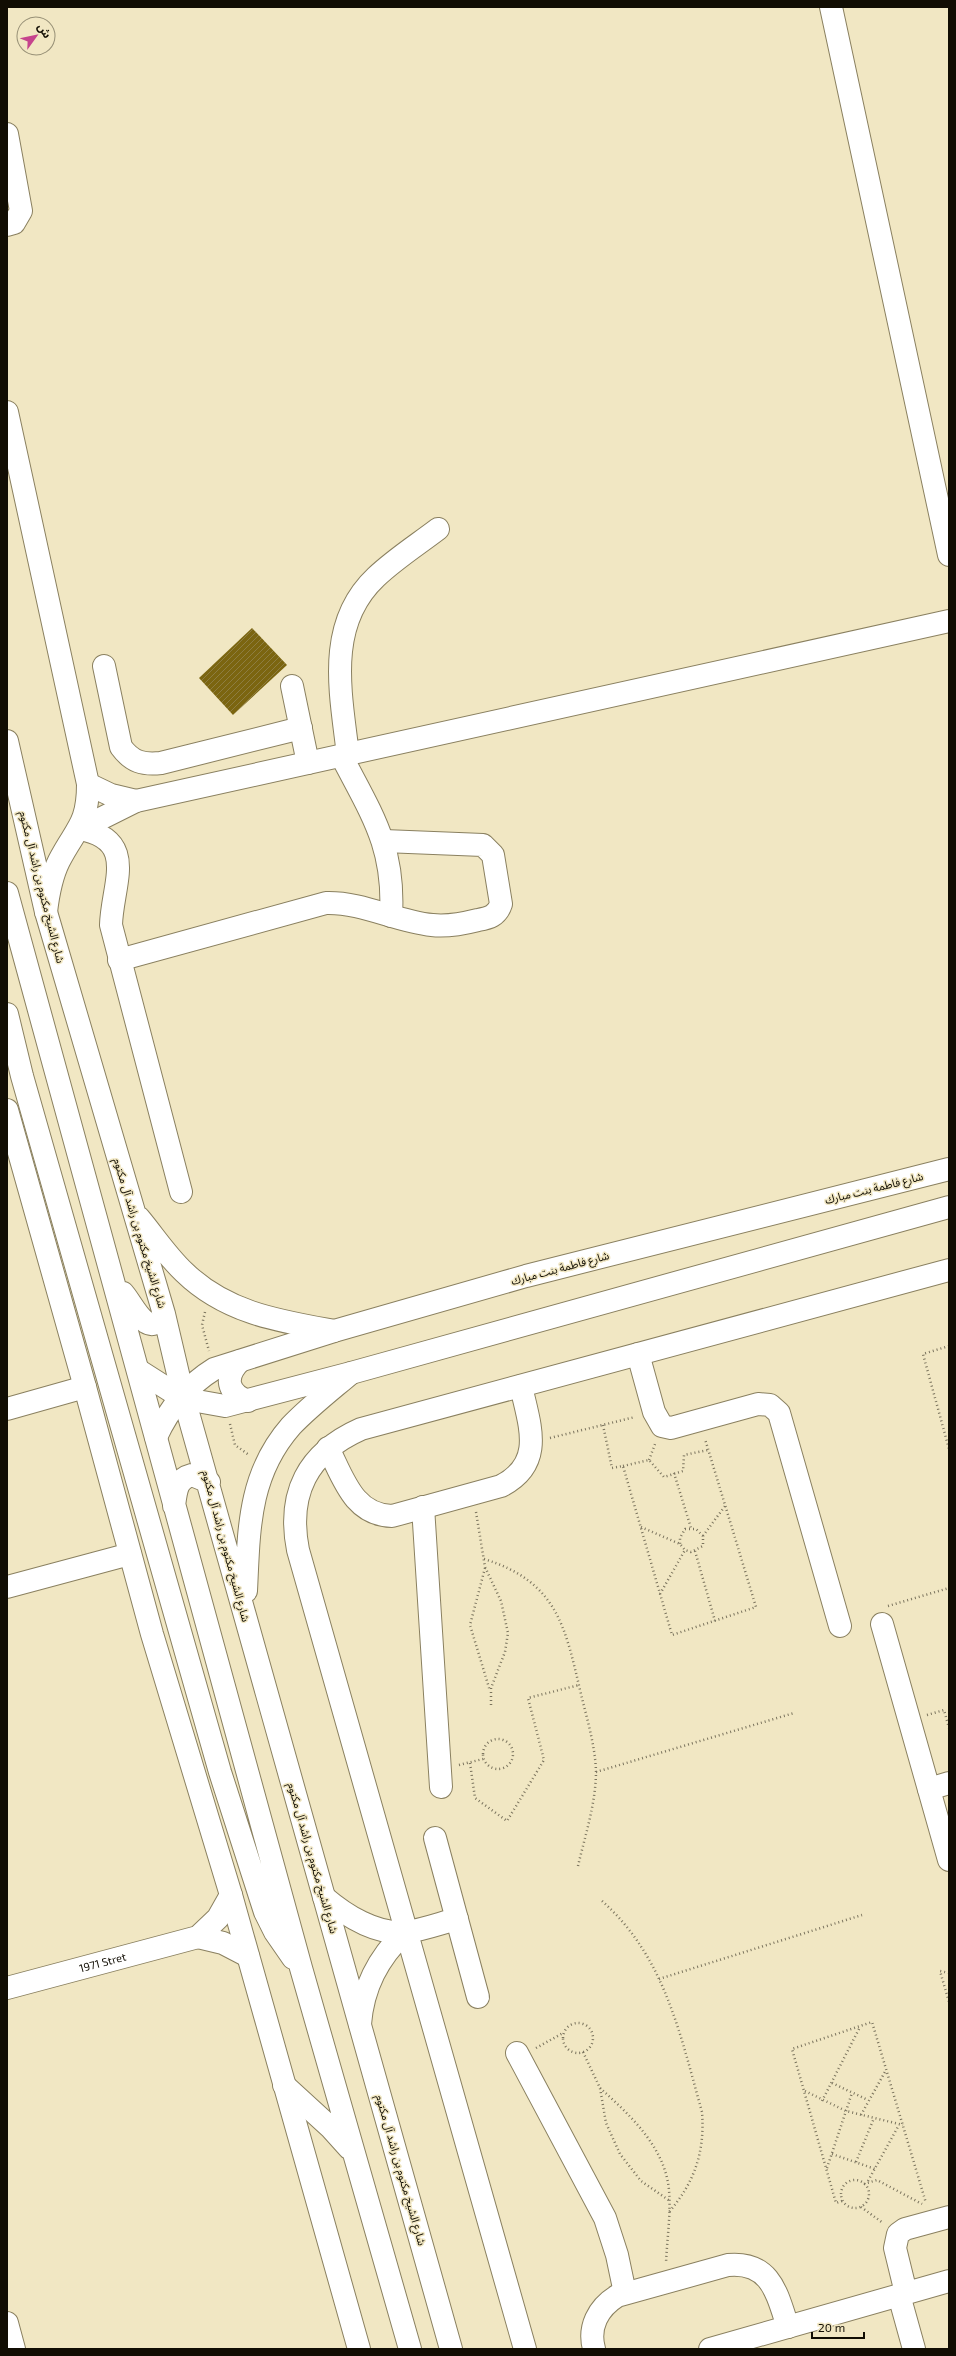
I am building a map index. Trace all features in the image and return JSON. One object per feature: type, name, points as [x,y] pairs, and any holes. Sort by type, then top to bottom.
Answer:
[{"type":"street","points":[[831,7],[949,555]]},
{"type":"street","points":[[7,134],[21,211],[14,223],[7,225]]},
{"type":"street","points":[[7,412],[88,784],[86,811],[80,829],[58,862],[52,878],[46,912]]},
{"type":"street","points":[[391,916],[393,890],[390,865],[384,841],[345,756],[339,678],[339,656],[343,635],[350,614],[361,595],[375,578],[438,529]]},
{"type":"street","points":[[80,829],[136,801],[345,756],[949,621]]},
{"type":"street","points":[[104,666],[121,747],[128,757],[138,763],[150,765],[161,763],[301,728]]},
{"type":"street","points":[[292,686],[308,763]]},
{"type":"street","name":"شارع الشيخ مكتوم بن راشد آل مكتوم","points":[[7,741],[46,912],[164,1314],[184,1395],[451,2348]]},
{"type":"street","points":[[88,784],[111,795],[136,801]]},
{"type":"street","points":[[80,829],[94,831],[106,839],[115,850],[120,864],[119,878],[112,904],[111,925],[181,1192]]},
{"type":"street","points":[[120,960],[312,906],[340,903],[354,905],[391,916],[430,925],[450,926],[494,916],[499,911],[501,904],[493,855],[483,845],[384,841]]},
{"type":"street","points":[[7,893],[116,1287],[174,1506],[301,1968],[410,2349]]},
{"type":"street","points":[[7,1014],[22,1076],[222,1779],[265,1912],[283,1945],[301,1968]]},
{"type":"street","points":[[7,1110],[86,1388],[154,1642],[231,1895],[359,2349]]},
{"type":"street","name":"شارع فاطمة بنت مبارك","points":[[156,1437],[168,1415],[184,1395],[202,1376],[214,1369],[334,1331],[526,1276],[949,1169]]},
{"type":"street","points":[[138,1370],[159,1385],[210,1404],[225,1406],[351,1373],[949,1207]]},
{"type":"street","points":[[132,1208],[176,1263],[210,1294],[254,1315],[334,1331]]},
{"type":"street","points":[[525,2349],[405,1932],[294,1532],[294,1513],[298,1494],[305,1477],[315,1461],[328,1448],[344,1437],[360,1429],[949,1270]]},
{"type":"street","points":[[116,1287],[128,1298],[141,1319],[147,1324],[154,1324],[160,1320],[164,1314]]},
{"type":"street","points":[[638,1354],[654,1412],[659,1423],[666,1428],[764,1403],[775,1408],[779,1413],[840,1626]]},
{"type":"street","points":[[240,1361],[233,1368],[229,1378],[232,1389],[238,1398],[248,1401]]},
{"type":"street","points":[[245,1612],[250,1516],[255,1490],[265,1466],[291,1426],[351,1373]]},
{"type":"street","points":[[328,1448],[352,1496],[364,1508],[382,1516],[392,1516],[502,1486],[517,1475],[528,1460],[532,1442],[521,1386]]},
{"type":"street","points":[[7,1409],[86,1388]]},
{"type":"street","points":[[174,1506],[178,1485],[186,1477],[198,1476],[209,1482]]},
{"type":"street","points":[[423,1507],[440,1779]]},
{"type":"street","points":[[7,1588],[130,1554]]},
{"type":"street","points":[[883,1616],[910,1720],[939,1786],[949,1860]]},
{"type":"street","points":[[435,1838],[478,1997]]},
{"type":"street","points":[[198,1937],[218,1918],[231,1895]]},
{"type":"street","points":[[324,1897],[336,1907],[362,1922],[383,1929],[405,1932],[457,1919]]},
{"type":"street","points":[[360,2024],[365,1994],[376,1967],[394,1942],[405,1932]]},
{"type":"street","points":[[198,1937],[223,1943],[248,1956]]},
{"type":"street","name":"1971 Stret","points":[[7,1988],[198,1937]]},
{"type":"street","points":[[518,2055],[605,2218],[617,2255],[625,2293]]},
{"type":"street","points":[[284,2085],[332,2128],[353,2154]]},
{"type":"street","points":[[914,2349],[902,2294],[895,2248],[898,2234],[905,2229],[949,2217]]},
{"type":"street","points":[[594,2349],[592,2332],[598,2314],[610,2300],[625,2293],[728,2265],[749,2267],[760,2272],[772,2284],[788,2327]]},
{"type":"street","points":[[710,2349],[949,2281]]},
{"type":"street","points":[[7,2324],[14,2349]]},
{"type":"path","points":[[202,1325],[214,1369]]},
{"type":"path","points":[[949,1346],[923,1354],[949,1449]]},
{"type":"path","points":[[532,1442],[654,1412]]},
{"type":"path","points":[[623,1466],[672,1635],[756,1607],[699,1419]]},
{"type":"path","points":[[603,1425],[612,1468],[649,1460],[664,1477],[683,1471],[684,1455],[708,1450]]},
{"type":"path","points":[[674,1473],[691,1528]]},
{"type":"path","points":[[473,1493],[485,1567],[501,1601],[508,1633],[505,1652],[490,1693]]},
{"type":"path","points":[[641,1527],[680,1544],[685,1550],[695,1551],[702,1546],[703,1536],[726,1505]]},
{"type":"path","points":[[680,1544],[682,1533],[691,1528],[700,1531],[703,1536]]},
{"type":"path","points":[[660,1594],[685,1550]]},
{"type":"path","points":[[695,1551],[715,1621]]},
{"type":"path","points":[[484,1559],[522,1576],[544,1594],[566,1631],[592,1741],[596,1772],[592,1804],[578,1866]]},
{"type":"path","points":[[485,1567],[470,1626],[471,1634],[490,1693],[492,1707]]},
{"type":"path","points":[[883,1616],[949,1588]]},
{"type":"path","points":[[470,1763],[475,1798],[507,1821],[544,1760],[528,1698],[579,1685]]},
{"type":"path","points":[[910,1720],[944,1710],[949,1728]]},
{"type":"path","points":[[596,1772],[794,1713]]},
{"type":"path","points":[[492,1740],[504,1740],[512,1748],[512,1760],[503,1768],[491,1768],[483,1760],[484,1748],[492,1740]]},
{"type":"path","points":[[440,1779],[470,1763],[483,1760]]},
{"type":"path","points":[[602,1901],[626,1924],[642,1944],[659,1979],[674,2012],[702,2112],[703,2127],[700,2158],[688,2187],[669,2212]]},
{"type":"path","points":[[659,1979],[862,1915]]},
{"type":"path","points":[[949,1972],[940,1971],[949,2002]]},
{"type":"path","points":[[842,2200],[836,2203],[792,2049],[872,2022],[927,2207],[882,2182],[868,2181]]},
{"type":"path","points":[[518,2055],[563,2033],[570,2025],[576,2023],[586,2025],[590,2029],[593,2039],[591,2045],[583,2052],[577,2053],[567,2048],[563,2038],[563,2033]]},
{"type":"path","points":[[822,2101],[860,2026]]},
{"type":"path","points":[[583,2052],[600,2088],[606,2123],[620,2154],[641,2181],[670,2201]]},
{"type":"path","points":[[861,2115],[868,2100],[887,2070]]},
{"type":"path","points":[[832,2083],[868,2100]]},
{"type":"path","points":[[600,2088],[628,2113],[650,2140],[666,2175],[670,2201],[665,2282]]},
{"type":"path","points":[[805,2091],[822,2101],[846,2111],[903,2125]]},
{"type":"path","points":[[827,2170],[852,2093]]},
{"type":"path","points":[[856,2162],[874,2118]]},
{"type":"path","points":[[864,2184],[868,2181],[899,2125]]},
{"type":"path","points":[[832,2154],[875,2169]]},
{"type":"path","points":[[861,2207],[868,2199],[867,2188],[864,2184],[854,2180],[849,2182],[842,2190],[842,2200],[850,2208],[861,2207],[898,2234]]},
{"type":"building","points":[[252,628],[287,665],[233,715],[199,678]]}]
